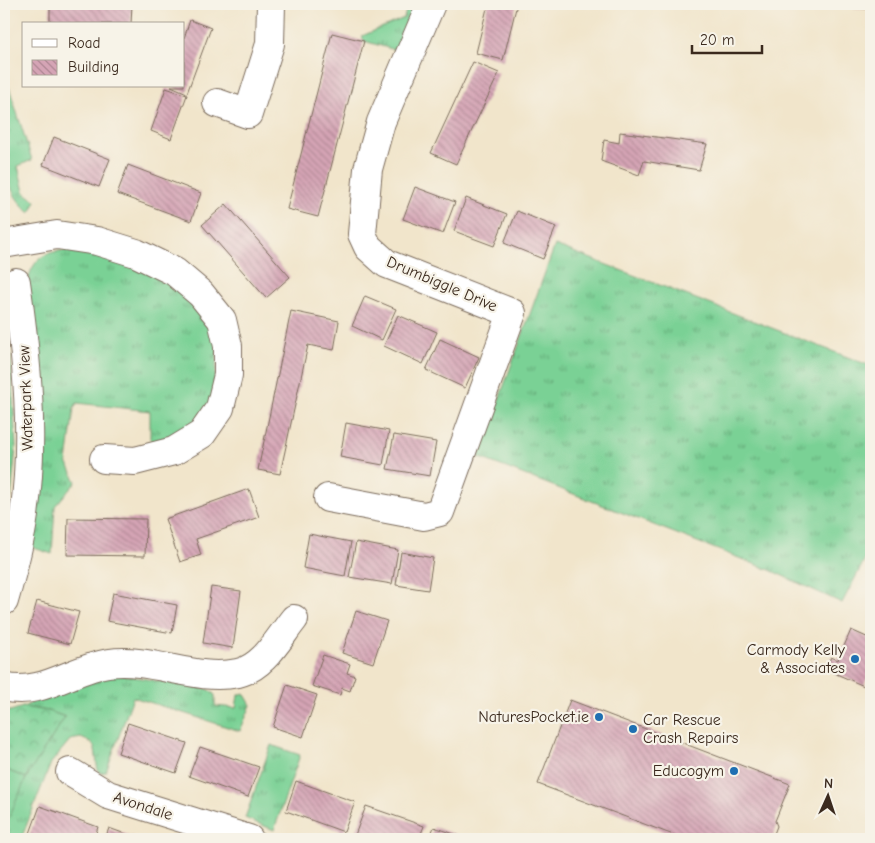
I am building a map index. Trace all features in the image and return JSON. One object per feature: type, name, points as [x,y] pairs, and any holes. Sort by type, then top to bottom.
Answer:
[{"type":"street","points":[[217,103],[248,114],[270,44],[270,4]]},
{"type":"street","name":"Drumbiggle Drive","points":[[328,498],[424,516],[440,512],[512,313],[387,264],[368,247],[362,234],[368,169],[381,122],[431,4]]},
{"type":"street","points":[[6,233],[57,235],[97,241],[136,253],[175,272],[201,294],[222,320],[228,346],[228,375],[220,408],[202,434],[174,451],[135,461],[104,459]]},
{"type":"street","name":"Waterpark View","points":[[4,601],[29,410],[25,344],[10,283],[6,233]]},
{"type":"street","points":[[4,687],[14,690],[37,688],[86,668],[111,663],[154,666],[210,675],[238,673],[258,665],[294,619]]},
{"type":"street","name":"Avondale","points":[[70,772],[108,795],[248,839]]},
{"type":"green space","points":[[4,4],[6,4],[7,81],[32,160],[18,166],[24,192],[36,201],[30,213],[13,192],[4,165]]},
{"type":"green space","points":[[408,4],[418,4],[395,50],[364,41],[362,36],[404,18]]},
{"type":"green space","points":[[555,245],[871,366],[871,548],[842,603],[770,570],[478,457]]},
{"type":"green space","points":[[71,250],[137,264],[166,278],[210,323],[218,345],[213,400],[181,438],[154,443],[150,439],[150,411],[77,403],[74,408],[67,462],[76,482],[55,506],[52,554],[31,547],[38,448],[40,374],[38,341],[28,288],[31,271],[38,260],[53,252]]},
{"type":"green space","points":[[4,308],[8,313],[16,446],[11,498],[4,496]]},
{"type":"green space","points":[[116,674],[208,689],[215,695],[215,706],[236,708],[238,695],[244,693],[251,705],[240,731],[133,697],[106,772],[99,773],[92,743],[81,738],[70,740],[51,763],[21,839],[4,839],[6,825],[18,793],[37,759],[65,717],[48,711],[23,707],[84,679]]},
{"type":"green space","points":[[23,707],[48,711],[65,717],[26,778],[4,769],[4,713]]},
{"type":"green space","points":[[271,745],[300,755],[274,830],[245,818]]},
{"type":"green space","points":[[4,769],[26,778],[4,829]]},
{"type":"building","points":[[50,4],[132,4],[131,22],[50,22]]},
{"type":"building","points":[[488,4],[517,4],[503,60],[476,53]]},
{"type":"building","points":[[795,4],[869,4],[869,9]]},
{"type":"building","points":[[190,20],[211,28],[187,93],[176,88],[185,88],[185,35]]},
{"type":"building","points":[[332,33],[364,41],[318,217],[287,209]]},
{"type":"building","points":[[473,62],[499,73],[456,164],[431,153]]},
{"type":"building","points":[[166,88],[187,95],[171,139],[151,131]]},
{"type":"building","points":[[620,132],[707,144],[699,170],[644,161],[639,175],[601,161],[604,140],[619,143]]},
{"type":"building","points":[[54,137],[110,159],[99,187],[43,165]]},
{"type":"building","points":[[128,165],[201,193],[191,221],[117,194]]},
{"type":"building","points":[[415,187],[455,202],[443,234],[403,219]]},
{"type":"building","points":[[466,198],[507,214],[494,246],[454,231]]},
{"type":"building","points":[[226,204],[290,277],[266,298],[202,225]]},
{"type":"building","points":[[517,211],[556,227],[543,259],[504,243]]},
{"type":"building","points":[[365,296],[396,309],[382,340],[352,326]]},
{"type":"building","points":[[291,311],[339,321],[334,350],[308,345],[280,474],[258,470]]},
{"type":"building","points":[[398,315],[437,332],[423,364],[384,346]]},
{"type":"building","points":[[440,339],[479,357],[465,388],[426,370]]},
{"type":"building","points":[[346,423],[389,431],[383,465],[340,457]]},
{"type":"building","points":[[394,435],[436,442],[430,476],[387,469]]},
{"type":"building","points":[[249,489],[259,517],[196,539],[201,555],[180,562],[165,519]]},
{"type":"building","points":[[68,518],[146,519],[145,556],[67,555]]},
{"type":"building","points":[[309,534],[351,542],[345,576],[303,568]]},
{"type":"building","points":[[356,542],[398,550],[392,584],[349,577]]},
{"type":"building","points":[[401,552],[433,558],[428,590],[396,585]]},
{"type":"building","points":[[211,587],[241,591],[233,648],[203,643]]},
{"type":"building","points":[[113,593],[177,605],[172,633],[107,621]]},
{"type":"building","points":[[37,601],[79,612],[70,644],[28,633]]},
{"type":"building","points":[[356,611],[387,621],[373,663],[342,653]]},
{"type":"building","name":"Carmody Kelly & Associates","points":[[851,630],[871,639],[871,669],[864,686],[825,669],[831,657],[838,660]]},
{"type":"building","points":[[323,655],[350,664],[347,673],[355,676],[350,691],[342,688],[340,695],[312,686]]},
{"type":"building","points":[[287,685],[317,695],[303,737],[273,727]]},
{"type":"building","points":[[570,700],[790,784],[775,821],[777,826],[772,839],[684,839],[538,784]]},
{"type":"building","points":[[128,723],[187,743],[176,773],[118,753]]},
{"type":"building","points":[[200,747],[259,767],[248,797],[189,776]]},
{"type":"building","points":[[296,781],[355,802],[344,832],[286,811]]},
{"type":"building","points":[[40,806],[98,827],[94,839],[38,839],[29,836]]},
{"type":"building","points":[[366,806],[424,826],[419,839],[366,839],[355,835]]},
{"type":"building","points":[[434,827],[463,837],[469,839],[429,839]]},
{"type":"building","points":[[109,828],[139,839],[105,839]]},
{"type":"place","name":"Carmody Kelly & Associates","points":[[855,659]]},
{"type":"place","name":"NaturesPocket.ie","points":[[599,717]]},
{"type":"place","name":"Car Rescue Crash Repairs","points":[[633,729]]},
{"type":"place","name":"Educogym","points":[[734,771]]}]
